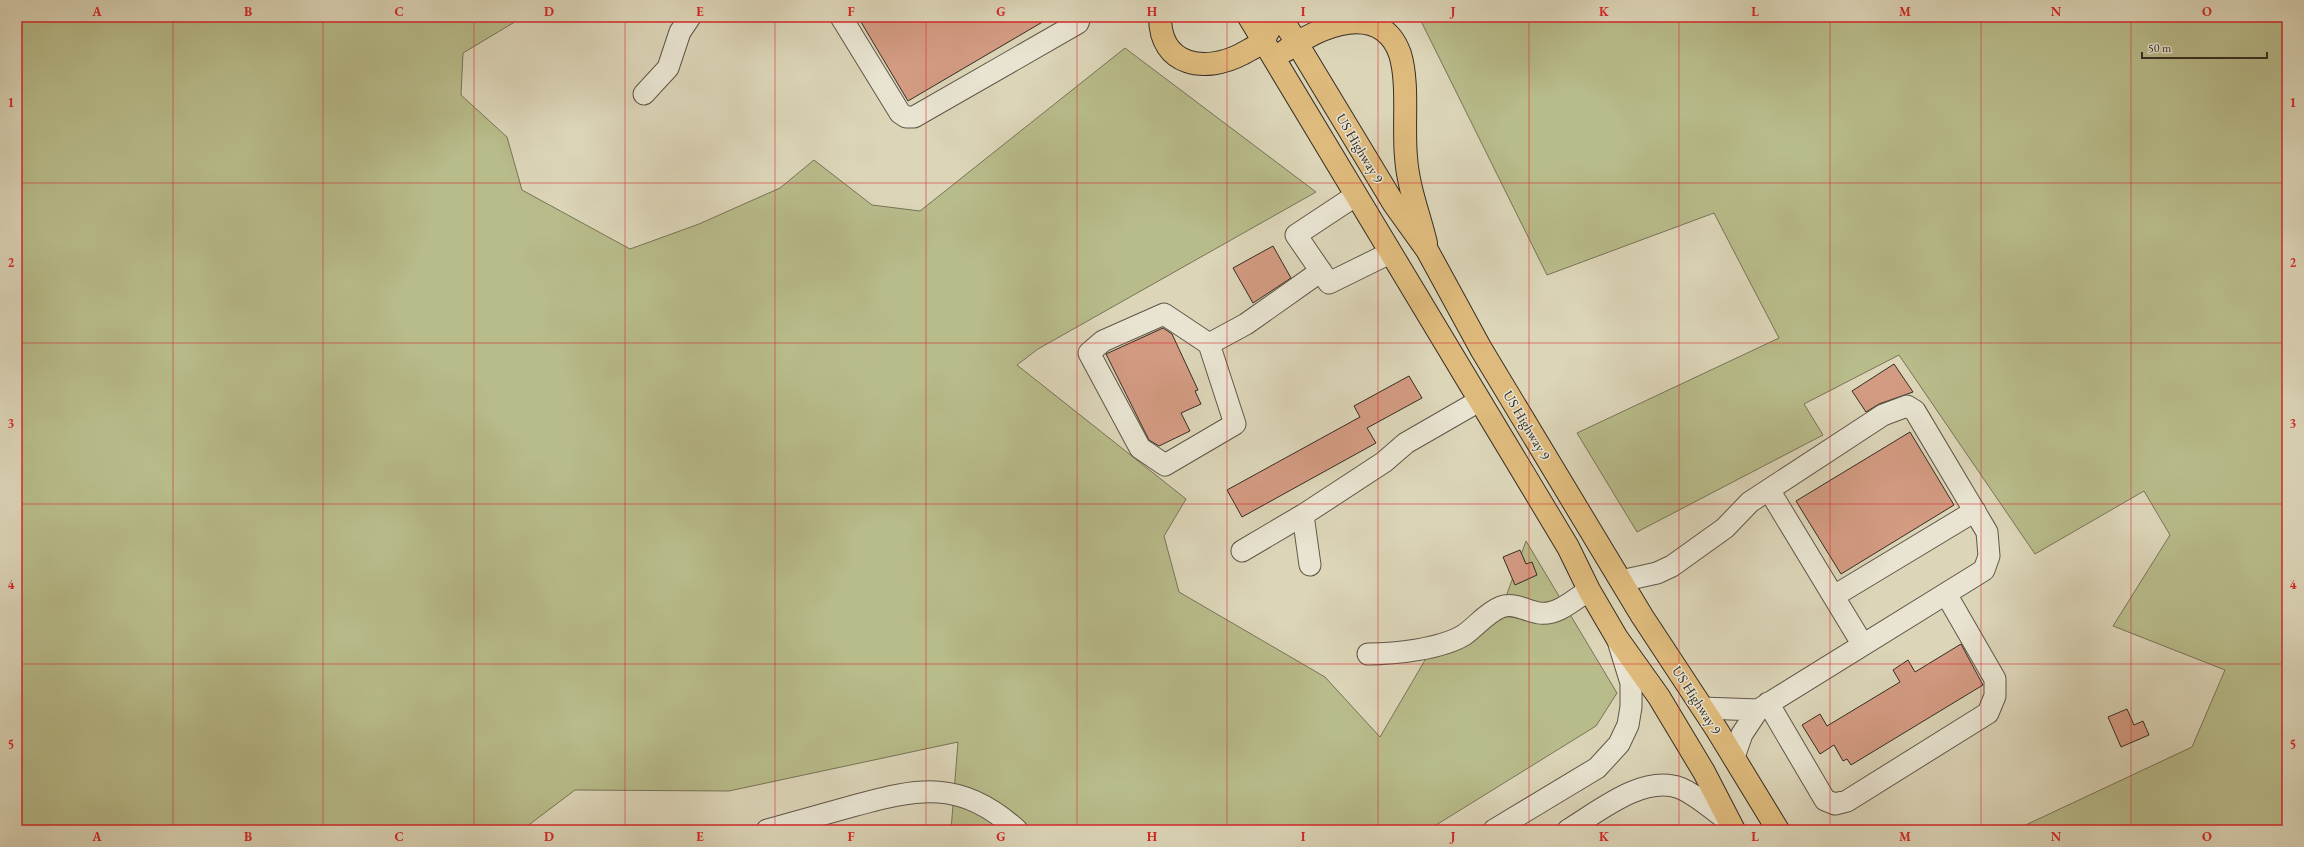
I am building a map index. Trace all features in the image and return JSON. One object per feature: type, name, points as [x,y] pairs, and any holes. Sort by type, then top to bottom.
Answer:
[{"type":"highway","points":[[1160,17],[1162,34],[1169,47],[1179,57],[1189,63],[1205,66],[1221,64],[1268,51],[1296,42],[1328,26],[1350,20],[1364,19],[1382,28],[1396,43],[1401,55],[1404,71],[1408,176],[1427,250]]},
{"type":"highway","name":"US Highway 9","points":[[1248,17],[1568,547],[1589,590],[1617,638],[1639,667],[1704,772],[1731,825]]},
{"type":"highway","points":[[1268,51],[1272,17]]},
{"type":"highway","name":"US Highway 9","points":[[1281,17],[1394,204],[1427,250],[1481,349],[1621,581],[1734,757],[1778,830]]},
{"type":"street","points":[[644,94],[668,68],[680,32],[690,17]]},
{"type":"street","points":[[841,17],[900,113],[906,117],[914,117],[1078,23],[1080,17]]},
{"type":"street","points":[[1355,196],[1296,235],[1329,283],[1390,253]]},
{"type":"street","points":[[1209,344],[1246,324],[1321,271]]},
{"type":"street","points":[[1164,314],[1209,344],[1235,424],[1165,465],[1140,448],[1089,353],[1103,341],[1164,314]]},
{"type":"street","points":[[1242,551],[1303,515],[1384,462],[1406,443],[1479,401]]},
{"type":"street","points":[[1621,581],[1658,573],[1672,566],[1725,528],[1750,502],[1883,415],[1907,406],[1915,411],[1987,532],[1989,556],[1984,570],[1763,706],[1742,734],[1734,757]]},
{"type":"street","points":[[1769,490],[1863,645]]},
{"type":"street","points":[[1834,596],[1975,511]]},
{"type":"street","points":[[1303,515],[1310,565]]},
{"type":"street","points":[[1368,654],[1388,654],[1443,643],[1464,634],[1490,613],[1501,607],[1512,605],[1546,613],[1567,605],[1589,590]]},
{"type":"street","points":[[1763,706],[1825,800],[1835,804],[1847,801],[1988,713],[1995,696],[1995,678],[1946,594]]},
{"type":"street","points":[[1494,830],[1596,768],[1610,756],[1619,744],[1628,725],[1631,707],[1631,683],[1617,638]]},
{"type":"street","points":[[1703,708],[1763,706]]},
{"type":"street","points":[[1568,830],[1634,790],[1647,786],[1663,784],[1679,787],[1692,794],[1731,825]]},
{"type":"street","points":[[767,830],[882,798],[928,791],[944,792],[977,801],[1004,818],[1017,830]]},
{"type":"green space","points":[[17,17],[523,17],[463,53],[461,95],[507,137],[522,190],[630,249],[699,224],[780,188],[814,160],[872,205],[920,211],[1125,48],[1316,192],[1038,349],[1017,365],[1186,499],[1164,536],[1179,592],[1325,677],[1380,737],[1435,643],[1503,605],[1526,541],[1617,693],[1596,726],[1428,830],[951,830],[958,742],[729,791],[575,790],[522,830],[17,830]]},
{"type":"green space","points":[[1419,17],[2287,17],[2287,830],[2015,830],[2192,747],[2225,670],[2113,626],[2170,535],[2144,491],[2035,554],[1899,355],[1804,404],[1823,435],[1637,532],[1577,433],[1779,338],[1714,213],[1547,275]]},
{"type":"building","points":[[858,17],[1051,17],[908,101]]},
{"type":"building","points":[[1273,246],[1291,278],[1253,303],[1233,268]]},
{"type":"building","points":[[1163,328],[1172,334],[1198,390],[1195,391],[1201,404],[1181,413],[1190,431],[1159,446],[1149,440],[1106,354]]},
{"type":"building","points":[[1894,364],[1913,392],[1879,404],[1866,412],[1852,391]]},
{"type":"building","points":[[1409,376],[1422,398],[1367,428],[1376,443],[1242,517],[1227,490],[1360,417],[1354,406]]},
{"type":"building","points":[[1910,432],[1954,505],[1841,574],[1796,501]]},
{"type":"building","points":[[1520,550],[1526,564],[1532,562],[1537,575],[1515,585],[1503,557]]},
{"type":"building","points":[[1961,644],[1983,685],[1851,765],[1847,759],[1843,761],[1834,745],[1820,754],[1802,725],[1820,714],[1827,726],[1900,682],[1893,670],[1908,660],[1915,672]]},
{"type":"building","points":[[2127,709],[2134,725],[2143,721],[2149,735],[2121,747],[2108,717]]}]
